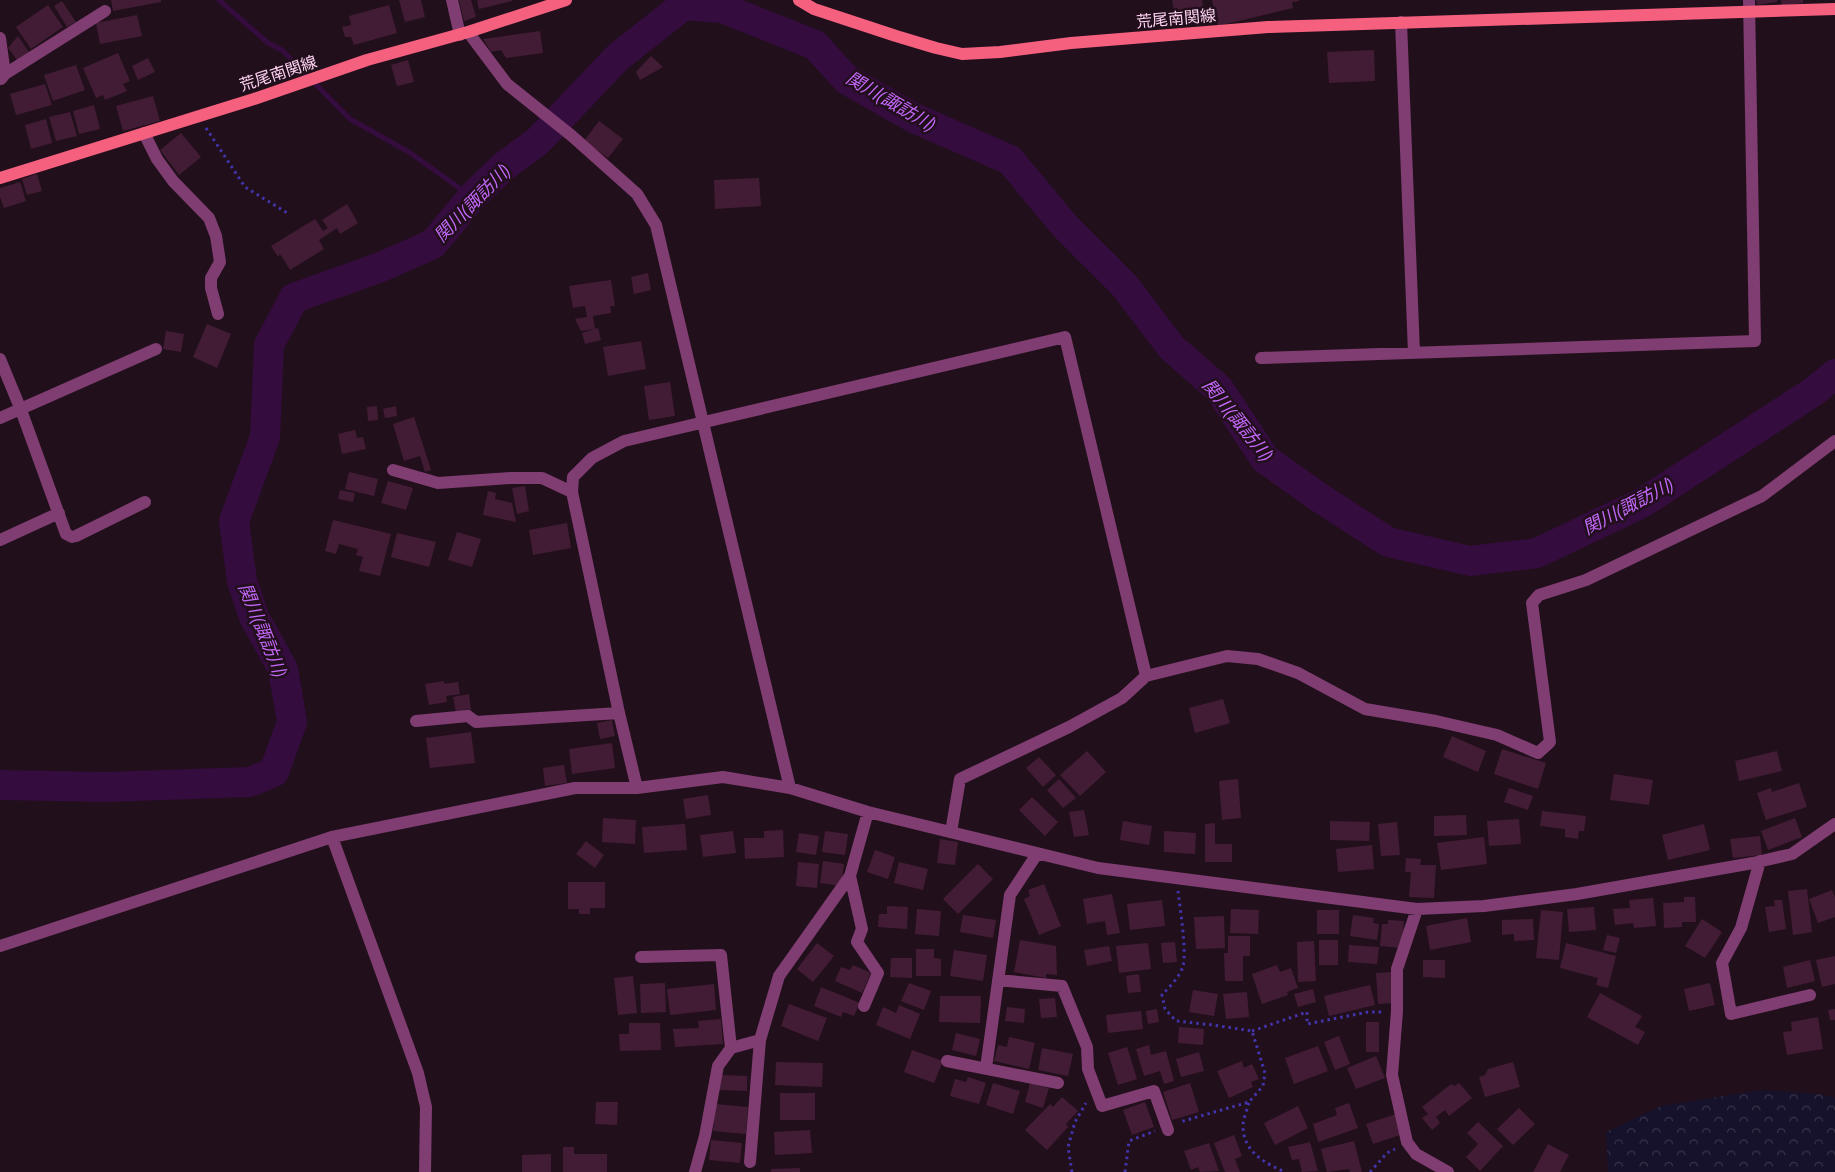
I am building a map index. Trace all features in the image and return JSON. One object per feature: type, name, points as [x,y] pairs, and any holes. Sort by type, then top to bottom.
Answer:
[{"type":"main road","name":"荒尾南関線","points":[[0,178],[254,99],[367,60],[464,34],[566,0]]},
{"type":"main road","name":"荒尾南関線","points":[[799,0],[814,10],[904,39],[962,54],[1268,27],[1749,6],[1835,9]]},
{"type":"street","points":[[452,0],[464,34],[507,84],[572,136],[637,194],[656,225],[790,788]]},
{"type":"street","points":[[1261,358],[1755,341],[1749,6]]},
{"type":"street","points":[[0,38],[3,77],[104,11]]},
{"type":"street","points":[[1400,22],[1414,353]]},
{"type":"street","points":[[144,133],[157,159],[173,181],[209,218],[216,236],[220,262],[211,278],[211,288],[218,314]]},
{"type":"street","points":[[637,788],[619,714],[572,492],[573,477],[592,458],[624,441],[1065,337],[1146,676]]},
{"type":"street","points":[[0,418],[156,349]]},
{"type":"street","points":[[0,359],[21,410],[66,534],[72,537],[146,502]]},
{"type":"street","points":[[951,832],[960,779],[1069,727],[1122,698],[1146,676],[1227,656],[1258,660],[1298,673],[1365,709],[1497,734],[1538,753],[1550,742],[1532,604],[1539,595],[1586,580],[1762,496],[1835,441]]},
{"type":"street","points":[[393,470],[438,483],[542,478],[572,492]]},
{"type":"street","points":[[0,540],[59,513]]},
{"type":"street","points":[[416,721],[468,716],[476,722],[619,714]]},
{"type":"street","points":[[0,946],[332,837],[575,788],[637,788],[724,777],[790,788],[868,812],[1098,868],[1417,909],[1484,906],[1577,894],[1760,861],[1792,854],[1835,824]]},
{"type":"street","points":[[750,1162],[760,1040],[779,976],[850,876],[868,812]]},
{"type":"street","points":[[332,837],[418,1072],[426,1107],[425,1172]]},
{"type":"street","points":[[986,1068],[1010,895],[1037,854]]},
{"type":"street","points":[[1760,861],[1741,928],[1722,962],[1731,1014],[1810,995]]},
{"type":"street","points":[[850,876],[862,929],[857,942],[878,973],[864,1006]]},
{"type":"street","points":[[1417,909],[1397,969],[1397,1011],[1392,1075],[1407,1142],[1416,1154],[1448,1172]]},
{"type":"street","points":[[642,958],[721,955],[731,1048]]},
{"type":"street","points":[[998,980],[1062,986],[1087,1047],[1088,1069],[1102,1106],[1154,1091],[1167,1128]]},
{"type":"street","points":[[694,1172],[705,1136],[718,1066],[731,1048],[760,1040]]},
{"type":"street","points":[[947,1061],[1058,1083]]},
{"type":"path","points":[[198,116],[245,187],[289,214]]},
{"type":"path","points":[[1177,878],[1184,954],[1183,966],[1174,982],[1162,995],[1165,1010],[1176,1021],[1252,1031],[1306,1012],[1308,1024],[1368,1012],[1397,1011]]},
{"type":"path","points":[[1252,1031],[1265,1073],[1263,1086],[1249,1102],[1243,1126],[1246,1144],[1263,1162],[1285,1172]]},
{"type":"path","points":[[1072,1172],[1068,1147],[1075,1122],[1096,1088]]},
{"type":"path","points":[[1125,1172],[1129,1141],[1249,1102]]},
{"type":"path","points":[[1370,1172],[1387,1153],[1407,1142]]},
{"type":"green space","points":[[1761,1090],[1820,1094],[1835,1098],[1835,1172],[1608,1172],[1606,1132],[1661,1106]]},
{"type":"building","points":[[111,0],[161,0],[161,2],[113,11]]},
{"type":"building","points":[[399,0],[421,0],[425,17],[405,22]]},
{"type":"building","points":[[459,0],[471,0],[476,17],[464,21]]},
{"type":"building","points":[[477,0],[512,0],[512,1],[479,9]]},
{"type":"building","points":[[1172,0],[1202,0],[1205,17],[1176,23]]},
{"type":"building","points":[[1212,0],[1299,1],[1292,2],[1293,8],[1218,26]]},
{"type":"building","points":[[1756,0],[1777,0],[1777,2],[1757,5]]},
{"type":"building","points":[[1781,0],[1803,0],[1803,3],[1782,6]]},
{"type":"building","points":[[62,1],[76,22],[67,27],[54,6]]},
{"type":"building","points":[[48,5],[63,27],[31,49],[16,27]]},
{"type":"building","points":[[389,5],[397,33],[354,45],[351,37],[345,37],[342,27],[351,25],[349,16]]},
{"type":"building","points":[[137,15],[142,36],[100,44],[96,23]]},
{"type":"building","points":[[540,31],[543,53],[506,58],[501,50],[491,52],[483,39]]},
{"type":"building","points":[[18,36],[29,52],[17,60],[8,48]]},
{"type":"building","points":[[1374,50],[1375,81],[1329,83],[1327,52]]},
{"type":"building","points":[[118,53],[130,81],[123,84],[127,91],[105,100],[103,95],[96,98],[83,68]]},
{"type":"building","points":[[651,56],[663,67],[640,80],[636,72]]},
{"type":"building","points":[[148,58],[155,72],[138,80],[132,66]]},
{"type":"building","points":[[408,60],[414,82],[397,86],[391,65]]},
{"type":"building","points":[[76,65],[85,90],[53,101],[44,75]]},
{"type":"building","points":[[45,84],[52,105],[16,115],[10,94]]},
{"type":"building","points":[[153,96],[160,121],[123,131],[116,106]]},
{"type":"building","points":[[94,105],[100,129],[79,134],[73,111]]},
{"type":"building","points":[[70,112],[77,136],[56,141],[49,117]]},
{"type":"building","points":[[46,119],[52,143],[31,149],[25,125]]},
{"type":"building","points":[[599,121],[623,139],[608,158],[584,141]]},
{"type":"building","points":[[181,133],[201,157],[179,175],[160,150]]},
{"type":"building","points":[[37,174],[42,191],[27,195],[22,179]]},
{"type":"building","points":[[759,178],[761,206],[715,209],[714,180]]},
{"type":"building","points":[[20,182],[26,201],[4,208],[0,197],[0,188]]},
{"type":"building","points":[[347,204],[358,223],[340,234],[337,228],[319,240],[324,249],[290,270],[280,254],[278,257],[271,246],[315,219],[323,231],[328,228],[322,220]]},
{"type":"building","points":[[648,273],[651,290],[634,294],[631,277]]},
{"type":"building","points":[[611,280],[615,306],[610,306],[611,313],[593,316],[595,329],[581,331],[575,319],[587,317],[585,306],[573,308],[569,286]]},
{"type":"building","points":[[207,324],[231,334],[217,368],[193,357]]},
{"type":"building","points":[[598,328],[601,340],[585,344],[582,333]]},
{"type":"building","points":[[166,331],[184,334],[181,352],[163,349]]},
{"type":"building","points":[[641,341],[646,369],[608,376],[603,347]]},
{"type":"building","points":[[670,382],[675,416],[649,420],[644,386]]},
{"type":"building","points":[[377,406],[378,420],[368,421],[367,407]]},
{"type":"building","points":[[396,406],[397,416],[385,418],[383,409]]},
{"type":"building","points":[[414,417],[431,470],[425,472],[420,456],[404,461],[393,424]]},
{"type":"building","points":[[355,430],[357,438],[363,437],[366,449],[342,454],[338,434]]},
{"type":"building","points":[[349,472],[378,479],[374,496],[345,489]]},
{"type":"building","points":[[388,481],[413,488],[406,510],[381,503]]},
{"type":"building","points":[[525,486],[529,511],[517,514],[512,488]]},
{"type":"building","points":[[340,490],[355,493],[353,502],[338,499]]},
{"type":"building","points":[[488,491],[496,493],[495,499],[512,503],[516,522],[483,515]]},
{"type":"building","points":[[333,520],[391,534],[380,576],[359,571],[363,557],[356,555],[358,549],[339,544],[336,554],[325,551]]},
{"type":"building","points":[[567,523],[571,548],[533,555],[529,530]]},
{"type":"building","points":[[457,532],[481,539],[472,567],[448,560]]},
{"type":"building","points":[[397,533],[436,542],[429,567],[391,557]]},
{"type":"building","points":[[444,681],[444,684],[458,682],[460,694],[446,696],[447,702],[429,705],[425,684]]},
{"type":"building","points":[[469,694],[471,711],[456,713],[453,697]]},
{"type":"building","points":[[1223,699],[1230,723],[1195,733],[1189,708]]},
{"type":"building","points":[[612,720],[615,736],[600,739],[597,723]]},
{"type":"building","points":[[471,732],[475,763],[430,768],[426,738]]},
{"type":"building","points":[[1452,736],[1486,751],[1478,772],[1443,757]]},
{"type":"building","points":[[612,743],[615,768],[572,774],[569,749]]},
{"type":"building","points":[[1502,749],[1546,763],[1538,789],[1494,774]]},
{"type":"building","points":[[1087,751],[1106,772],[1080,796],[1060,775]]},
{"type":"building","points":[[1777,751],[1782,771],[1739,781],[1735,761]]},
{"type":"building","points":[[1039,757],[1056,775],[1043,787],[1026,768]]},
{"type":"building","points":[[564,765],[567,783],[545,786],[543,768]]},
{"type":"building","points":[[1614,774],[1653,780],[1649,805],[1610,800]]},
{"type":"building","points":[[1059,779],[1076,798],[1063,808],[1047,790]]},
{"type":"building","points":[[1238,779],[1241,818],[1222,820],[1219,781]]},
{"type":"building","points":[[1799,783],[1807,807],[1766,820],[1757,793],[1771,788],[1772,792]]},
{"type":"building","points":[[1509,788],[1533,796],[1528,810],[1504,802]]},
{"type":"building","points":[[708,795],[711,815],[686,819],[683,799]]},
{"type":"building","points":[[1032,797],[1058,822],[1045,836],[1019,810]]},
{"type":"building","points":[[1084,810],[1089,835],[1074,837],[1069,812]]},
{"type":"building","points":[[1542,811],[1586,816],[1584,831],[1579,831],[1578,839],[1565,837],[1565,829],[1540,826]]},
{"type":"building","points":[[1466,815],[1467,835],[1434,836],[1434,816]]},
{"type":"building","points":[[603,818],[636,820],[635,844],[602,842]]},
{"type":"building","points":[[1795,818],[1802,837],[1768,850],[1761,831]]},
{"type":"building","points":[[1519,819],[1521,844],[1489,846],[1487,821]]},
{"type":"building","points":[[1123,821],[1152,826],[1149,845],[1120,840]]},
{"type":"building","points":[[1330,821],[1370,822],[1369,841],[1330,840]]},
{"type":"building","points":[[1397,822],[1400,855],[1381,856],[1378,824]]},
{"type":"building","points":[[1215,823],[1215,844],[1232,844],[1232,862],[1205,862],[1205,824]]},
{"type":"building","points":[[685,824],[687,850],[644,853],[642,827]]},
{"type":"building","points":[[1704,824],[1710,850],[1668,860],[1662,835]]},
{"type":"building","points":[[783,830],[784,857],[745,859],[744,838],[764,838],[764,831]]},
{"type":"building","points":[[733,831],[736,853],[703,857],[700,835]]},
{"type":"building","points":[[825,831],[848,834],[845,855],[822,852]]},
{"type":"building","points":[[1164,831],[1196,833],[1195,854],[1164,852]]},
{"type":"building","points":[[799,833],[819,836],[816,855],[796,852]]},
{"type":"building","points":[[1760,836],[1762,855],[1733,858],[1730,839]]},
{"type":"building","points":[[1484,837],[1487,864],[1441,870],[1437,843]]},
{"type":"building","points":[[940,839],[958,842],[955,865],[937,863]]},
{"type":"building","points":[[586,841],[604,855],[595,868],[576,854]]},
{"type":"building","points":[[1372,845],[1374,869],[1338,872],[1336,849]]},
{"type":"building","points":[[875,850],[895,857],[888,879],[867,872]]},
{"type":"building","points":[[1406,858],[1421,859],[1420,865],[1436,865],[1434,898],[1409,897],[1411,872],[1405,872]]},
{"type":"building","points":[[823,861],[844,864],[841,886],[820,883]]},
{"type":"building","points":[[798,862],[819,864],[817,888],[796,886]]},
{"type":"building","points":[[899,862],[928,869],[923,890],[894,883]]},
{"type":"building","points":[[978,864],[993,879],[958,914],[943,899]]},
{"type":"building","points":[[568,882],[605,882],[605,908],[590,908],[590,914],[579,914],[579,909],[568,909]]},
{"type":"building","points":[[1044,884],[1061,926],[1039,935],[1024,899],[1030,896],[1028,890]]},
{"type":"building","points":[[1807,889],[1812,932],[1793,935],[1788,891]]},
{"type":"building","points":[[1832,890],[1835,897],[1835,917],[1818,923],[1809,899]]},
{"type":"building","points":[[1112,894],[1120,933],[1107,935],[1105,921],[1087,924],[1083,899]]},
{"type":"building","points":[[1684,897],[1695,897],[1696,922],[1682,922],[1682,927],[1664,928],[1663,903],[1684,902]]},
{"type":"building","points":[[1653,898],[1656,926],[1634,928],[1633,923],[1615,925],[1613,909],[1630,908],[1629,900]]},
{"type":"building","points":[[1162,900],[1165,926],[1130,930],[1127,904]]},
{"type":"building","points":[[1774,900],[1782,900],[1786,929],[1769,932],[1765,907],[1775,906]]},
{"type":"building","points":[[887,906],[908,907],[907,929],[878,927],[879,914],[887,914]]},
{"type":"building","points":[[1594,907],[1596,930],[1569,932],[1567,909]]},
{"type":"building","points":[[917,909],[941,911],[939,936],[915,934]]},
{"type":"building","points":[[1231,909],[1259,910],[1258,934],[1230,933]]},
{"type":"building","points":[[1317,910],[1339,910],[1339,934],[1317,934]]},
{"type":"building","points":[[1541,910],[1563,912],[1559,960],[1536,958]]},
{"type":"building","points":[[963,915],[996,920],[993,938],[960,932]]},
{"type":"building","points":[[1353,915],[1374,918],[1373,923],[1379,924],[1377,940],[1350,936]]},
{"type":"building","points":[[1224,916],[1225,948],[1196,949],[1194,917]]},
{"type":"building","points":[[1467,918],[1471,942],[1430,950],[1426,926]]},
{"type":"building","points":[[1533,919],[1534,940],[1514,941],[1514,934],[1502,935],[1502,920]]},
{"type":"building","points":[[1702,919],[1722,932],[1705,958],[1685,946]]},
{"type":"building","points":[[1388,920],[1404,921],[1402,948],[1380,946],[1382,924],[1388,924]]},
{"type":"building","points":[[1607,935],[1620,938],[1616,953],[1603,950]]},
{"type":"building","points":[[1228,936],[1250,936],[1250,956],[1243,956],[1243,981],[1225,981],[1224,953],[1228,953]]},
{"type":"building","points":[[1020,940],[1056,946],[1057,975],[1046,974],[1046,978],[1014,972]]},
{"type":"building","points":[[1319,940],[1338,940],[1338,965],[1319,965]]},
{"type":"building","points":[[1314,941],[1316,981],[1298,982],[1297,942]]},
{"type":"building","points":[[1175,942],[1177,962],[1163,963],[1161,943]]},
{"type":"building","points":[[817,943],[834,956],[813,982],[797,969]]},
{"type":"building","points":[[1148,943],[1151,969],[1119,973],[1116,946]]},
{"type":"building","points":[[1566,943],[1616,956],[1608,988],[1596,985],[1598,978],[1560,968]]},
{"type":"building","points":[[1349,945],[1379,947],[1377,964],[1348,962]]},
{"type":"building","points":[[1109,946],[1112,961],[1087,966],[1084,950]]},
{"type":"building","points":[[916,949],[934,949],[934,958],[941,959],[941,976],[916,976]]},
{"type":"building","points":[[954,950],[987,955],[983,981],[950,976]]},
{"type":"building","points":[[1835,956],[1835,984],[1822,987],[1816,960]]},
{"type":"building","points":[[891,958],[912,958],[912,978],[890,977]]},
{"type":"building","points":[[1423,960],[1445,960],[1445,978],[1423,977]]},
{"type":"building","points":[[1810,960],[1815,981],[1787,988],[1783,967]]},
{"type":"building","points":[[853,965],[871,973],[862,993],[835,981],[841,967],[850,970]]},
{"type":"building","points":[[1277,965],[1280,972],[1291,968],[1298,988],[1287,992],[1288,995],[1262,1004],[1252,974]]},
{"type":"building","points":[[1391,972],[1393,1003],[1378,1004],[1376,973]]},
{"type":"building","points":[[1139,974],[1141,992],[1128,993],[1126,976]]},
{"type":"building","points":[[633,976],[637,1013],[618,1015],[614,978]]},
{"type":"building","points":[[665,983],[666,1012],[641,1013],[640,984]]},
{"type":"building","points":[[909,983],[931,991],[924,1010],[901,1001]]},
{"type":"building","points":[[1710,983],[1715,1005],[1689,1011],[1684,989]]},
{"type":"building","points":[[714,984],[716,1010],[670,1015],[667,989]]},
{"type":"building","points":[[1370,985],[1375,1005],[1329,1016],[1324,996]]},
{"type":"building","points":[[821,987],[860,1003],[854,1016],[843,1012],[841,1017],[814,1006]]},
{"type":"building","points":[[1313,989],[1316,1002],[1298,1007],[1294,994]]},
{"type":"building","points":[[1193,990],[1218,994],[1214,1016],[1189,1012]]},
{"type":"building","points":[[1247,992],[1249,1017],[1226,1019],[1223,994]]},
{"type":"building","points":[[1600,993],[1642,1016],[1635,1027],[1645,1032],[1638,1045],[1587,1017]]},
{"type":"building","points":[[940,996],[981,996],[980,1023],[939,1022]]},
{"type":"building","points":[[1055,998],[1057,1017],[1041,1018],[1039,999]]},
{"type":"building","points":[[789,1004],[827,1018],[818,1041],[781,1026]]},
{"type":"building","points":[[899,1005],[920,1014],[910,1039],[876,1025],[883,1007],[896,1013]]},
{"type":"building","points":[[1007,1007],[1025,1009],[1024,1023],[1005,1021]]},
{"type":"building","points":[[1157,1009],[1159,1022],[1148,1024],[1146,1011]]},
{"type":"building","points":[[1835,1009],[1835,1020],[1830,1020],[1828,1010]]},
{"type":"building","points":[[1141,1011],[1143,1029],[1108,1033],[1106,1015]]},
{"type":"building","points":[[1818,1017],[1823,1049],[1787,1055],[1783,1032],[1792,1031],[1791,1022]]},
{"type":"building","points":[[721,1019],[723,1044],[675,1047],[673,1029],[699,1028],[698,1021]]},
{"type":"building","points":[[1366,1022],[1379,1022],[1379,1052],[1366,1052]]},
{"type":"building","points":[[629,1023],[660,1023],[661,1050],[620,1051],[619,1034],[629,1034]]},
{"type":"building","points":[[1179,1027],[1204,1029],[1203,1045],[1178,1043]]},
{"type":"building","points":[[956,1033],[980,1039],[976,1056],[952,1050]]},
{"type":"building","points":[[1339,1036],[1350,1064],[1335,1070],[1324,1042]]},
{"type":"building","points":[[1009,1037],[1035,1043],[1029,1069],[994,1061],[998,1045],[1007,1047]]},
{"type":"building","points":[[1149,1045],[1151,1055],[1166,1051],[1174,1081],[1164,1084],[1160,1071],[1144,1076],[1136,1049]]},
{"type":"building","points":[[1318,1046],[1328,1071],[1294,1084],[1285,1058]]},
{"type":"building","points":[[1127,1047],[1137,1079],[1118,1085],[1108,1053]]},
{"type":"building","points":[[1042,1048],[1073,1054],[1068,1076],[1038,1070]]},
{"type":"building","points":[[912,1050],[943,1061],[934,1083],[904,1072]]},
{"type":"building","points":[[1199,1052],[1204,1071],[1181,1077],[1176,1059]]},
{"type":"building","points":[[1376,1056],[1385,1078],[1356,1089],[1347,1068]]},
{"type":"building","points":[[1242,1061],[1244,1068],[1252,1064],[1259,1079],[1251,1082],[1253,1087],[1229,1098],[1217,1071]]},
{"type":"building","points":[[776,1062],[823,1063],[822,1087],[775,1085]]},
{"type":"building","points":[[1513,1062],[1520,1087],[1485,1097],[1479,1077],[1485,1075],[1488,1069]]},
{"type":"building","points":[[720,1075],[747,1076],[747,1091],[719,1090]]},
{"type":"building","points":[[968,1077],[986,1083],[979,1104],[950,1096],[955,1079],[966,1082]]},
{"type":"building","points":[[993,1083],[1020,1091],[1013,1114],[986,1105]]},
{"type":"building","points":[[1030,1083],[1049,1088],[1043,1108],[1025,1102]]},
{"type":"building","points":[[1190,1083],[1199,1112],[1172,1120],[1163,1092]]},
{"type":"building","points":[[1459,1083],[1472,1098],[1449,1116],[1445,1110],[1436,1117],[1440,1123],[1432,1130],[1422,1118],[1428,1114],[1422,1107],[1451,1084],[1455,1086]]},
{"type":"building","points":[[780,1093],[815,1093],[815,1120],[780,1120]]},
{"type":"building","points":[[1062,1097],[1078,1111],[1066,1124],[1068,1127],[1047,1150],[1025,1130],[1050,1104],[1053,1107]]},
{"type":"building","points":[[596,1102],[618,1102],[617,1125],[595,1124]]},
{"type":"building","points":[[1145,1102],[1154,1127],[1132,1135],[1123,1110]]},
{"type":"building","points":[[1349,1103],[1358,1128],[1318,1142],[1313,1124],[1337,1115],[1335,1108]]},
{"type":"building","points":[[715,1104],[748,1107],[746,1134],[713,1131]]},
{"type":"building","points":[[1298,1106],[1308,1128],[1275,1145],[1264,1123]]},
{"type":"building","points":[[1519,1108],[1535,1124],[1513,1145],[1497,1129]]},
{"type":"building","points":[[1396,1114],[1403,1134],[1373,1144],[1366,1124]]},
{"type":"building","points":[[1478,1122],[1503,1146],[1480,1171],[1466,1157],[1478,1144],[1467,1133]]},
{"type":"building","points":[[810,1130],[812,1153],[775,1155],[774,1132]]},
{"type":"building","points":[[1234,1135],[1242,1156],[1235,1159],[1240,1172],[1225,1172],[1214,1143]]},
{"type":"building","points":[[711,1140],[742,1143],[740,1163],[709,1160]]},
{"type":"building","points":[[1354,1141],[1362,1172],[1350,1172],[1349,1169],[1327,1172],[1321,1149]]},
{"type":"building","points":[[1310,1142],[1318,1171],[1302,1172],[1299,1159],[1292,1160],[1288,1147]]},
{"type":"building","points":[[1209,1143],[1219,1171],[1200,1172],[1198,1167],[1191,1170],[1184,1151]]},
{"type":"building","points":[[1548,1144],[1569,1155],[1560,1172],[1533,1172]]},
{"type":"building","points":[[563,1147],[574,1147],[574,1154],[607,1154],[607,1172],[563,1172]]},
{"type":"building","points":[[551,1154],[551,1172],[522,1172],[522,1155]]},
{"type":"building","points":[[800,1168],[800,1172],[771,1172],[771,1169]]},
{"type":"waterway","points":[[219,0],[268,43],[282,50],[350,119],[409,152],[472,197]]},
{"type":"waterway","name":"関川(諏訪川)","points":[[0,785],[106,787],[250,782],[274,772],[292,722],[283,669],[254,617],[242,581],[234,521],[265,437],[269,345],[294,298],[381,267],[433,244],[472,197],[503,167],[538,141],[618,57],[684,5],[722,8],[815,45],[847,80],[914,118],[1010,160],[1064,225],[1124,285],[1172,348],[1219,389],[1265,459],[1320,498],[1388,542],[1470,561],[1537,553],[1642,503],[1813,392],[1835,374]]}]
